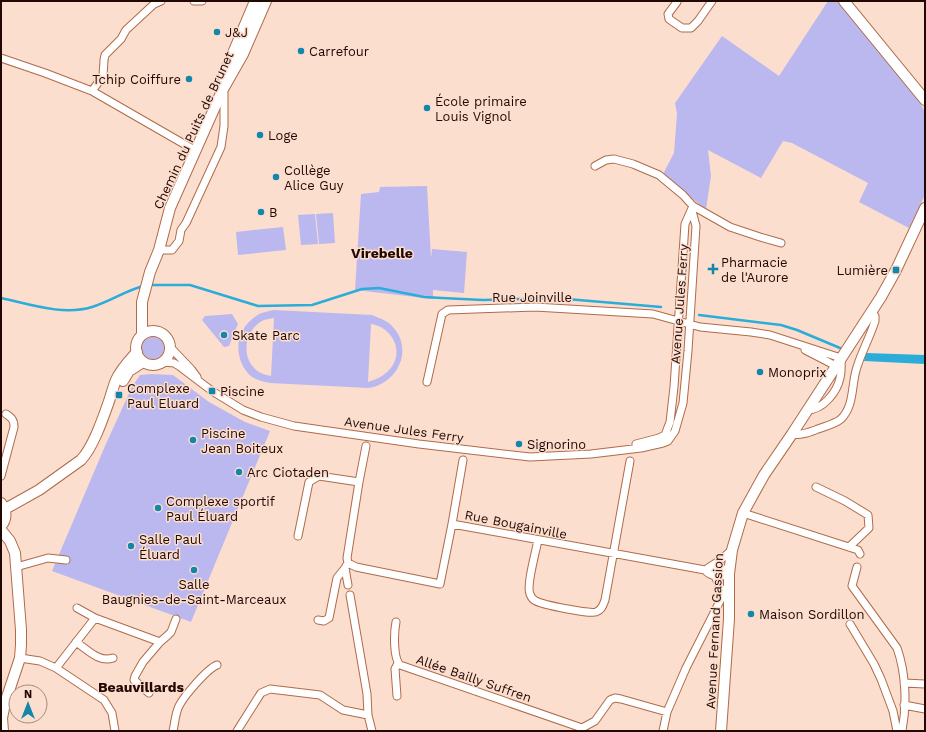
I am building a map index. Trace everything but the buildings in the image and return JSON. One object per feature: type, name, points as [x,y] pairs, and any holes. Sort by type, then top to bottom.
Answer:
[{"type":"street","points":[[92,91],[103,76],[105,55],[121,39],[126,30],[154,4],[161,1]]},
{"type":"street","points":[[194,1],[202,1]]},
{"type":"street","name":"Chemin du Puits de Brunet","points":[[142,336],[142,302],[164,213],[255,1]]},
{"type":"street","name":"Chemin du Puits de Brunet","points":[[149,274],[159,250],[170,208],[222,91],[243,54],[266,1]]},
{"type":"street","points":[[677,2],[668,14],[669,18],[682,28],[691,28],[698,21],[712,1]]},
{"type":"street","points":[[844,1],[925,100]]},
{"type":"street","points":[[1,58],[92,91],[191,148]]},
{"type":"street","points":[[159,250],[172,250],[179,241],[181,230],[190,216],[221,147],[224,126],[224,93],[222,91]]},
{"type":"street","points":[[595,166],[606,160],[614,159],[633,164],[659,175],[683,196],[692,209],[730,227],[760,238],[781,243]]},
{"type":"street","name":"Avenue Fernand Gassion","points":[[721,731],[729,574],[732,550],[743,513],[764,475],[871,312],[896,270],[925,208]]},
{"type":"street","name":"Avenue Jules Ferry","points":[[619,449],[659,438],[665,435],[668,430],[674,387],[685,224],[692,209]]},
{"type":"street","name":"Avenue Jules Ferry","points":[[164,362],[174,363],[226,400],[243,410],[261,417],[294,426],[419,444],[530,457],[563,456],[619,449],[641,448],[663,443],[672,436],[680,417],[683,403],[696,226],[692,209]]},
{"type":"street","name":"Rue Joinville","points":[[427,382],[442,314],[448,310],[553,307],[653,314],[700,327],[763,334],[792,343],[838,362]]},
{"type":"street","points":[[792,434],[804,434],[833,424],[840,419],[847,410],[851,400],[855,373],[875,322],[875,316],[871,312]]},
{"type":"street","points":[[142,318],[152,331]]},
{"type":"street","points":[[152,331],[157,331],[165,336],[171,348],[169,356],[164,362],[155,365],[143,362],[137,352],[137,343],[142,336],[147,332],[152,331]]},
{"type":"street","name":"Avenue Jules Ferry","points":[[171,348],[191,369],[198,379]]},
{"type":"street","points":[[1,526],[5,519],[3,506],[39,490],[81,460],[90,449],[108,404],[115,381],[137,352]]},
{"type":"street","points":[[108,404],[130,371],[143,362]]},
{"type":"street","points":[[1,476],[14,427],[12,418],[6,414]]},
{"type":"street","points":[[348,585],[346,566],[347,552],[366,446]]},
{"type":"street","points":[[452,524],[463,460]]},
{"type":"street","points":[[538,540],[529,586],[529,592],[535,601],[543,604],[590,612],[599,610],[603,607],[630,461]]},
{"type":"street","points":[[298,536],[309,482],[319,476],[359,482]]},
{"type":"street","points":[[816,487],[868,514],[869,528],[850,547]]},
{"type":"street","points":[[743,513],[850,547],[858,550],[860,554]]},
{"type":"street","name":"Rue Bougainville","points":[[346,566],[440,584],[452,524],[614,554],[707,569],[724,569],[729,574]]},
{"type":"street","points":[[1,530],[14,547],[22,630],[20,658],[3,703],[3,731]]},
{"type":"street","points":[[707,569],[732,550]]},
{"type":"street","points":[[16,567],[48,558],[66,560]]},
{"type":"street","points":[[318,620],[324,621],[329,618],[336,578],[346,566]]},
{"type":"street","points":[[857,567],[852,586],[897,648],[900,655],[904,682],[902,731]]},
{"type":"street","name":"Rue Bougainville","points":[[707,569],[706,573],[715,576],[721,589],[729,590]]},
{"type":"street","points":[[715,576],[724,577],[729,574]]},
{"type":"street","points":[[663,731],[667,712],[686,668],[716,608],[721,599],[729,590]]},
{"type":"street","points":[[350,595],[367,694],[368,715],[372,731]]},
{"type":"street","points":[[77,608],[95,618],[160,642]]},
{"type":"street","points":[[56,668],[95,618]]},
{"type":"street","points":[[149,693],[134,679],[143,662],[160,642],[171,632],[176,619]]},
{"type":"street","name":"Allée Bailly Suffren","points":[[396,622],[394,638],[398,663],[400,665],[581,729]]},
{"type":"street","points":[[850,624],[874,664],[881,679],[893,711],[897,731]]},
{"type":"street","points":[[76,642],[99,658],[113,658]]},
{"type":"street","points":[[20,658],[40,661],[56,668],[104,700],[112,713],[116,731]]},
{"type":"street","points":[[397,696],[395,669],[398,663]]},
{"type":"street","points":[[173,731],[176,713],[183,699],[209,669],[217,664]]},
{"type":"street","points":[[904,682],[925,684]]},
{"type":"street","points":[[237,731],[261,693],[270,689],[320,695],[342,710],[368,715]]},
{"type":"street","points":[[581,729],[592,723],[610,700],[615,698],[667,712]]},
{"type":"street","points":[[904,706],[925,709]]},
{"type":"shaded area","points":[[828,1],[837,1],[919,101],[925,112],[925,195],[909,228],[859,202],[868,183],[792,143],[783,141],[761,178],[708,150],[711,176],[706,209],[663,174],[674,153],[677,114],[675,103],[722,36],[779,76]]},
{"type":"shaded area","points":[[427,186],[431,258],[432,249],[467,252],[464,293],[433,290],[433,299],[355,290],[361,194],[379,192],[380,187]]},
{"type":"shaded area","points":[[333,213],[335,243],[319,244],[316,214]]},
{"type":"shaded area","points":[[315,214],[318,244],[301,245],[298,215]]},
{"type":"shaded area","points":[[283,227],[286,250],[238,255],[236,232]]},
{"type":"shaded area","points":[[274,310],[372,315],[385,320],[398,334],[402,344],[400,364],[388,380],[379,385],[368,388],[270,383],[258,380],[252,377],[245,370],[242,364],[238,348],[239,341],[244,329],[253,318],[261,313]],"holes":[[[274,318],[271,376],[260,373],[253,367],[249,360],[247,346],[248,338],[256,326],[263,320]],[[371,324],[385,330],[390,335],[394,341],[396,355],[394,362],[388,371],[380,377],[368,382]]]},
{"type":"shaded area","name":"Skate Parc","points":[[232,314],[238,324],[229,346],[224,347],[202,320],[205,316]]},
{"type":"shaded area","points":[[153,337],[157,338],[163,344],[163,352],[157,358],[153,359],[149,358],[143,352],[142,348],[143,344],[149,338]]},
{"type":"shaded area","points":[[866,353],[925,355],[925,364],[864,361]]},
{"type":"shaded area","name":"Complexe sportif Paul Éluard","points":[[140,375],[173,375],[209,402],[245,422],[270,431],[191,622],[52,571],[105,446],[132,387]]},
{"type":"waterway","points":[[150,285],[190,285],[258,306],[312,305],[362,289],[379,288],[424,297],[483,300],[555,298],[661,307]]},
{"type":"waterway","points":[[1,298],[58,310],[81,309],[98,305],[143,286]]},
{"type":"waterway","points":[[699,315],[781,325],[840,348]]},
{"type":"place","name":"J&J","points":[[217,32]]},
{"type":"place","name":"Carrefour","points":[[301,51]]},
{"type":"place","name":"Tchip Coiffure","points":[[189,79]]},
{"type":"place","name":"École primaire Louis Vignol","points":[[427,108]]},
{"type":"place","name":"Loge","points":[[260,135]]},
{"type":"place","name":"Collège Alice Guy","points":[[276,177]]},
{"type":"place","name":"B","points":[[261,212]]},
{"type":"place","name":"Pharmacie de l'Aurore","points":[[713,269]]},
{"type":"place","name":"Lumière","points":[[896,270]]},
{"type":"place","name":"Skate Parc","points":[[224,335]]},
{"type":"place","name":"Monoprix","points":[[760,372]]},
{"type":"place","name":"Piscine","points":[[212,391]]},
{"type":"place","name":"Complexe Paul Eluard","points":[[119,395]]},
{"type":"place","name":"Piscine Jean Boiteux","points":[[193,440]]},
{"type":"place","name":"Signorino","points":[[519,444]]},
{"type":"place","name":"Arc Ciotaden","points":[[239,472]]},
{"type":"place","name":"Complexe sportif Paul Éluard","points":[[158,508]]},
{"type":"place","name":"Salle Paul Éluard","points":[[131,546]]},
{"type":"place","name":"Salle Baugnies-de-Saint-Marceaux","points":[[194,570]]},
{"type":"place","name":"Maison Sordillon","points":[[751,614]]},
{"type":"district","name":"Virebelle","points":[[382,253]]},
{"type":"district","name":"Beauvillards","points":[[141,687]]}]
